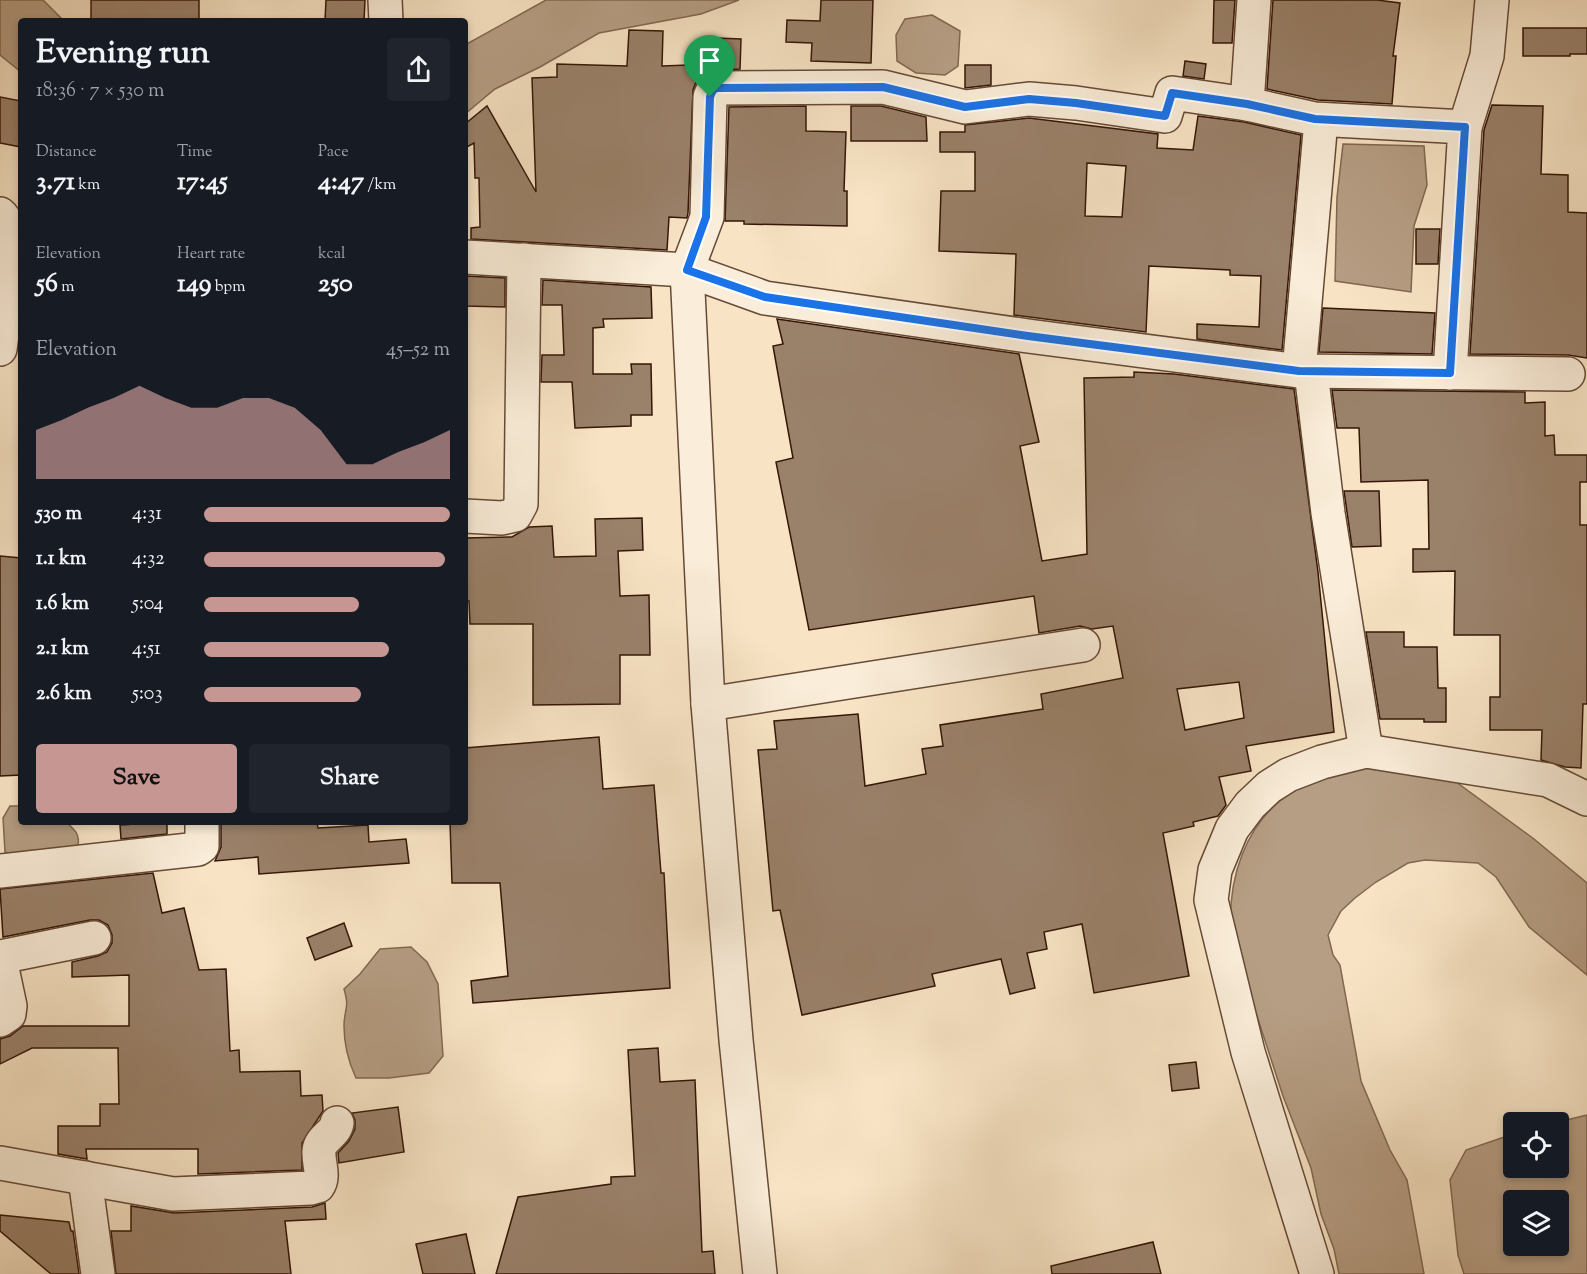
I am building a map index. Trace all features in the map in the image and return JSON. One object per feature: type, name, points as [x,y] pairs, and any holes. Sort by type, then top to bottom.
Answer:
[{"type":"street","points":[[385,0],[386,18]]},
{"type":"street","points":[[1247,104],[1254,0]]},
{"type":"street","points":[[1450,373],[1465,127],[1486,56],[1492,0]]},
{"type":"street","points":[[760,1274],[735,1028],[708,704],[687,270],[706,217],[710,97],[713,90],[717,88],[883,87],[965,107],[1029,99],[1076,103],[1165,116],[1172,93],[1247,104],[1321,120],[1465,127]]},
{"type":"street","points":[[1321,120],[1305,371],[1366,751]]},
{"type":"street","points":[[0,214],[3,217],[11,247],[15,285],[0,349]]},
{"type":"street","points":[[468,256],[687,270],[765,297],[1028,336],[1305,371],[1568,374]]},
{"type":"street","points":[[468,516],[502,518],[515,515],[521,504],[524,260]]},
{"type":"street","points":[[708,704],[1083,645]]},
{"type":"street","points":[[1317,1274],[1248,1052],[1210,900],[1215,870],[1232,829],[1250,805],[1269,788],[1288,776],[1322,762],[1366,751],[1548,780],[1587,799]]},
{"type":"street","points":[[0,871],[198,849],[202,846],[202,825]]},
{"type":"street","points":[[0,1020],[9,1014],[10,1006],[0,958],[94,938]]},
{"type":"street","points":[[0,1163],[185,1195],[311,1188],[318,1186],[322,1181],[319,1152],[321,1143],[336,1131],[337,1123]]},
{"type":"street","points":[[85,1178],[98,1274]]},
{"type":"shaded area","points":[[0,0],[43,0],[61,18],[18,18],[18,70],[0,55]]},
{"type":"shaded area","points":[[546,0],[739,0],[701,14],[599,33],[540,67],[495,89],[468,112],[468,43]]},
{"type":"shaded area","points":[[932,15],[960,31],[958,66],[945,75],[916,73],[897,61],[896,35],[905,19]]},
{"type":"shaded area","points":[[1343,144],[1424,146],[1427,185],[1414,226],[1411,292],[1335,281],[1337,197]]},
{"type":"shaded area","points":[[1353,767],[1407,768],[1456,782],[1534,839],[1587,883],[1587,975],[1529,927],[1496,877],[1478,863],[1425,860],[1408,863],[1355,898],[1341,911],[1328,935],[1333,955],[1340,965],[1361,1081],[1390,1150],[1407,1180],[1424,1274],[1339,1274],[1334,1249],[1321,1214],[1311,1168],[1283,1096],[1231,936],[1232,894],[1236,874],[1242,854],[1262,819],[1276,804],[1300,787]]},
{"type":"shaded area","points":[[10,806],[18,806],[18,825],[70,825],[76,832],[78,846],[10,854],[5,852],[3,818]]},
{"type":"shaded area","points":[[411,947],[427,962],[438,984],[443,1056],[429,1073],[389,1078],[356,1078],[345,1040],[344,1020],[347,1005],[344,989],[360,974],[380,949]]},
{"type":"shaded area","points":[[1587,1115],[1587,1274],[1464,1274],[1458,1255],[1450,1180],[1466,1150],[1503,1137],[1503,1178],[1569,1178],[1569,1119]]},
{"type":"building","points":[[91,0],[199,0],[199,18],[91,18]]},
{"type":"building","points":[[326,0],[365,0],[364,18],[325,18]]},
{"type":"building","points":[[821,0],[873,0],[871,63],[811,61],[812,43],[786,42],[787,20],[820,21]]},
{"type":"building","points":[[1214,0],[1235,0],[1232,43],[1213,43]]},
{"type":"building","points":[[1273,0],[1377,0],[1400,3],[1393,56],[1396,56],[1392,104],[1318,100],[1267,89]]},
{"type":"building","points":[[1523,28],[1587,28],[1587,54],[1523,56]]},
{"type":"building","points":[[629,30],[663,31],[662,66],[716,64],[717,38],[741,39],[740,69],[709,71],[696,82],[693,90],[688,213],[687,218],[669,217],[667,250],[471,239],[471,228],[480,227],[479,178],[475,178],[474,143],[468,146],[468,122],[487,106],[536,192],[532,78],[557,77],[557,64],[627,66]]},
{"type":"building","points":[[1185,61],[1206,64],[1204,79],[1183,76]]},
{"type":"building","points":[[965,65],[991,65],[991,85],[965,88]]},
{"type":"building","points":[[0,97],[18,100],[18,146],[0,143]]},
{"type":"building","points":[[1492,105],[1543,106],[1541,174],[1568,175],[1568,212],[1587,213],[1587,358],[1568,355],[1470,354],[1484,130]]},
{"type":"building","points":[[806,106],[806,131],[846,132],[844,191],[847,191],[847,226],[744,224],[744,221],[725,221],[729,107]]},
{"type":"building","points":[[851,106],[881,106],[926,117],[927,141],[851,141]]},
{"type":"building","points":[[1198,116],[1244,122],[1301,135],[1282,350],[1197,339],[1197,324],[1259,327],[1261,276],[1230,275],[1230,270],[1149,266],[1146,332],[1014,315],[1016,254],[939,251],[941,191],[975,191],[975,152],[940,152],[940,132],[965,132],[965,125],[1029,118],[1158,134],[1157,148],[1193,150]],"holes":[[[1087,163],[1126,166],[1122,217],[1085,216]]]},
{"type":"building","points":[[1416,229],[1440,229],[1438,264],[1416,264]]},
{"type":"building","points":[[468,276],[505,278],[505,307],[468,306]]},
{"type":"building","points":[[543,280],[651,287],[652,318],[603,319],[604,327],[593,328],[593,374],[632,374],[631,364],[651,364],[652,415],[631,415],[631,426],[575,428],[572,382],[541,382],[542,355],[564,355],[562,305],[542,305]]},
{"type":"building","points":[[1323,308],[1435,313],[1432,354],[1319,352]]},
{"type":"building","points":[[777,319],[1019,354],[1039,442],[1020,446],[1042,561],[1087,554],[1084,378],[1134,377],[1134,372],[1174,374],[1294,389],[1318,572],[1334,732],[1246,746],[1251,771],[1219,777],[1226,805],[1218,816],[1193,822],[1194,826],[1163,833],[1189,976],[1094,993],[1082,924],[1044,932],[1047,949],[1027,953],[1035,988],[1010,994],[1001,959],[932,974],[935,986],[802,1015],[780,910],[773,911],[758,750],[777,749],[774,721],[858,714],[865,786],[926,774],[922,749],[943,746],[940,725],[1043,709],[1041,694],[1123,678],[1113,626],[1092,629],[1080,626],[1039,633],[1034,596],[809,630],[776,462],[793,458],[773,346],[783,344]],"holes":[[[1239,682],[1244,718],[1185,730],[1177,689]]]},
{"type":"building","points":[[1332,390],[1525,392],[1525,403],[1545,402],[1545,436],[1554,435],[1555,455],[1587,455],[1587,482],[1580,482],[1580,525],[1587,525],[1587,704],[1583,704],[1581,768],[1565,767],[1541,760],[1542,730],[1490,730],[1490,697],[1500,697],[1500,635],[1454,635],[1455,571],[1413,572],[1413,549],[1429,549],[1428,480],[1361,482],[1359,428],[1337,428]]},
{"type":"building","points":[[1344,491],[1379,491],[1381,546],[1352,547]]},
{"type":"building","points":[[642,518],[643,550],[618,551],[620,596],[649,595],[650,655],[620,655],[620,704],[533,705],[533,624],[470,624],[468,538],[512,537],[529,527],[552,526],[554,557],[596,556],[595,519]]},
{"type":"building","points":[[0,556],[18,558],[18,775],[0,776]]},
{"type":"building","points":[[1366,632],[1404,632],[1404,647],[1437,647],[1438,688],[1446,688],[1446,722],[1424,722],[1424,719],[1380,719]]},
{"type":"building","points":[[599,737],[603,789],[654,785],[661,873],[664,873],[670,988],[473,1003],[471,981],[508,976],[500,883],[452,883],[450,825],[468,825],[468,748]]},
{"type":"building","points":[[120,825],[167,825],[167,834],[121,839]]},
{"type":"building","points":[[221,825],[318,825],[318,828],[368,825],[369,842],[406,839],[409,863],[259,874],[258,857],[215,861],[221,847]]},
{"type":"building","points":[[153,873],[162,913],[184,908],[199,970],[226,969],[230,1051],[239,1050],[240,1072],[300,1071],[301,1096],[322,1095],[323,1111],[302,1143],[302,1170],[198,1174],[198,1149],[86,1149],[87,1159],[58,1154],[58,1126],[100,1126],[100,1104],[119,1104],[118,1048],[32,1048],[0,1064],[0,1039],[10,1036],[23,1026],[129,1026],[129,975],[72,977],[72,962],[107,952],[112,943],[108,925],[99,920],[3,937],[0,889]]},
{"type":"building","points":[[344,923],[352,946],[315,960],[307,938]]},
{"type":"building","points":[[658,1048],[660,1082],[695,1080],[702,1252],[713,1251],[715,1274],[496,1274],[518,1197],[611,1184],[611,1177],[635,1176],[628,1050]]},
{"type":"building","points":[[1196,1062],[1199,1088],[1172,1091],[1169,1065]]},
{"type":"building","points":[[398,1107],[404,1152],[339,1163],[338,1153],[349,1141],[355,1129],[352,1113]]},
{"type":"building","points":[[325,1203],[326,1219],[285,1221],[291,1274],[116,1274],[111,1231],[131,1231],[131,1206],[174,1213],[312,1207]]},
{"type":"building","points":[[0,1215],[69,1222],[71,1231],[73,1231],[79,1274],[51,1274],[0,1231]]},
{"type":"building","points":[[466,1234],[475,1274],[423,1274],[416,1244]]},
{"type":"building","points":[[1153,1242],[1161,1274],[1052,1274],[1051,1266]]},
{"type":"route","points":[[883,87],[965,107],[1029,99],[1076,103],[1165,116],[1172,93],[1247,104],[1315,119],[1465,127],[1450,373],[1299,371],[1028,336],[765,297],[687,270],[706,217],[710,97],[713,90],[717,88],[883,87]]}]
